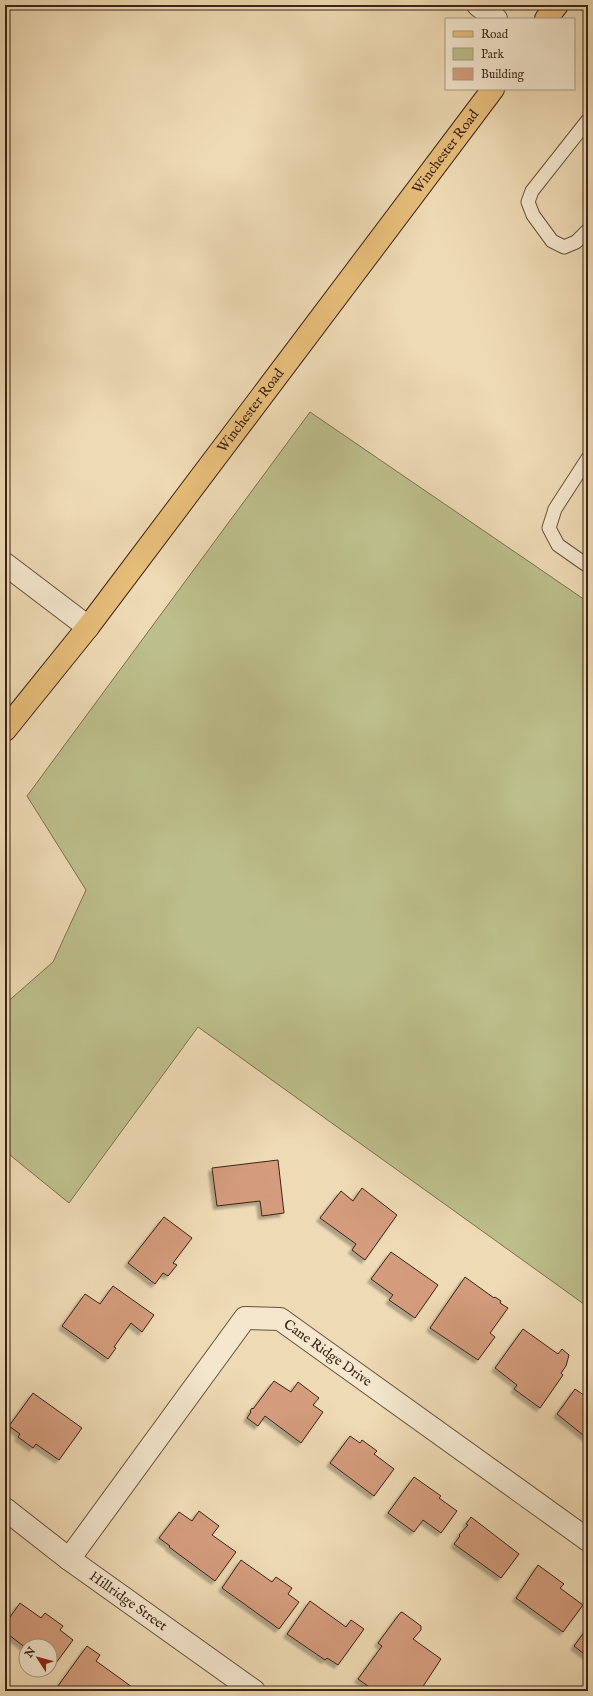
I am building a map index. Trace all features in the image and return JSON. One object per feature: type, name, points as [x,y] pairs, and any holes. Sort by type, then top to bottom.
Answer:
[{"type":"main road","points":[[547,18],[557,5]]},
{"type":"main road","name":"Winchester Road","points":[[5,730],[88,626],[491,90]]},
{"type":"street","points":[[478,5],[495,18]]},
{"type":"street","points":[[5,564],[88,626]]},
{"type":"street","name":"Cane Ridge Drive","points":[[70,1559],[244,1318],[280,1319],[588,1540]]},
{"type":"street","name":"Hillridge Street","points":[[5,1509],[70,1559],[254,1691]]},
{"type":"lane","points":[[588,120],[532,191],[528,202],[533,215],[552,241],[564,248],[576,242],[588,230]]},
{"type":"lane","points":[[588,458],[555,509],[549,528],[558,545],[588,566]]},
{"type":"green space","points":[[310,412],[588,602],[588,1307],[198,1027],[69,1203],[5,1151],[5,1004],[53,962],[86,890],[27,796]]},
{"type":"building","points":[[278,1160],[284,1213],[262,1216],[260,1201],[217,1206],[212,1168]]},
{"type":"building","points":[[362,1188],[397,1215],[365,1260],[352,1250],[356,1244],[320,1218],[341,1191],[353,1201]]},
{"type":"building","points":[[164,1217],[192,1238],[173,1263],[177,1265],[168,1276],[163,1273],[155,1284],[128,1263]]},
{"type":"building","points":[[391,1252],[438,1285],[415,1318],[389,1300],[393,1295],[371,1279]]},
{"type":"building","points":[[465,1277],[494,1298],[495,1297],[501,1301],[500,1303],[508,1308],[490,1333],[495,1337],[478,1360],[430,1328]]},
{"type":"building","points":[[113,1286],[154,1315],[142,1332],[131,1323],[114,1347],[116,1348],[108,1359],[62,1326],[85,1294],[100,1304]]},
{"type":"building","points":[[523,1329],[558,1354],[562,1349],[569,1355],[566,1366],[561,1373],[563,1375],[540,1408],[514,1389],[517,1385],[495,1368]]},
{"type":"building","points":[[274,1381],[291,1392],[298,1382],[319,1398],[313,1405],[323,1412],[301,1443],[265,1416],[258,1426],[247,1418],[252,1408],[253,1409]]},
{"type":"building","points":[[575,1389],[588,1398],[588,1439],[557,1414]]},
{"type":"building","points":[[33,1393],[82,1428],[59,1460],[36,1444],[33,1448],[18,1437],[20,1434],[9,1426]]},
{"type":"building","points":[[350,1436],[360,1443],[362,1440],[377,1451],[374,1454],[394,1469],[374,1496],[330,1463]]},
{"type":"building","points":[[414,1477],[441,1496],[439,1498],[457,1511],[441,1533],[423,1520],[414,1532],[388,1513]]},
{"type":"building","points":[[199,1511],[219,1526],[212,1535],[236,1552],[215,1581],[159,1538],[179,1512],[192,1521]]},
{"type":"building","points":[[471,1517],[519,1554],[501,1578],[454,1544],[460,1536],[459,1535],[468,1525],[466,1524]]},
{"type":"building","points":[[241,1560],[272,1582],[276,1577],[292,1588],[288,1594],[299,1602],[279,1629],[222,1588]]},
{"type":"building","points":[[538,1565],[564,1584],[560,1588],[583,1605],[563,1632],[516,1598]]},
{"type":"building","points":[[310,1601],[346,1627],[351,1620],[364,1629],[338,1665],[327,1658],[325,1660],[287,1634]]},
{"type":"building","points":[[20,1603],[41,1618],[45,1613],[63,1626],[60,1630],[73,1640],[58,1660],[58,1638],[18,1638],[18,1642],[5,1632],[5,1624]]},
{"type":"building","points":[[402,1612],[421,1626],[421,1630],[413,1639],[441,1659],[420,1691],[375,1691],[358,1679],[382,1646],[378,1643]]},
{"type":"building","points":[[588,1627],[588,1657],[574,1646]]},
{"type":"building","points":[[87,1646],[100,1655],[96,1661],[132,1687],[129,1691],[65,1691],[58,1686]]}]
